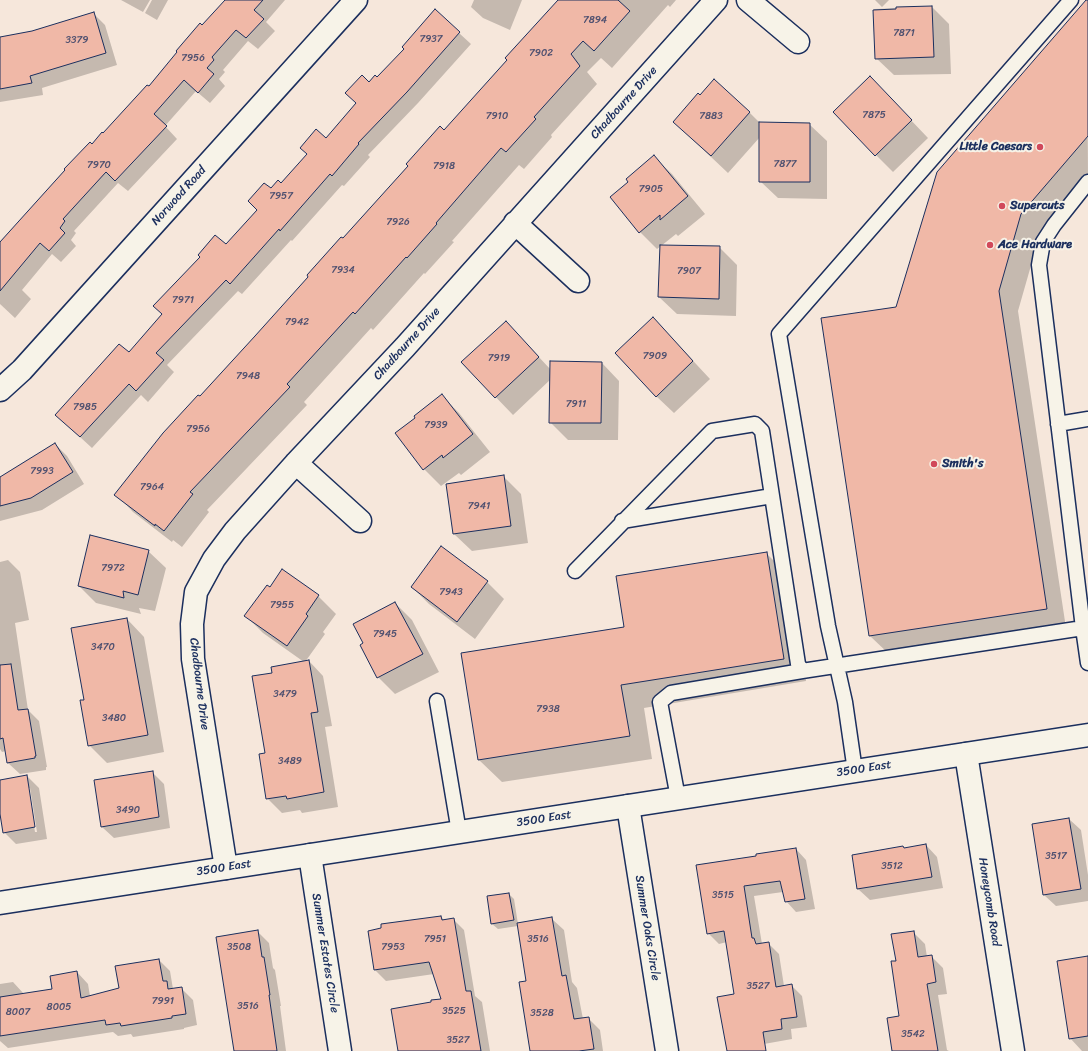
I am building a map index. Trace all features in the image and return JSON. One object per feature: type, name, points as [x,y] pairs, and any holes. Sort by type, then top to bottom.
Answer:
[{"type":"street","name":"Norwood Road","points":[[0,390],[22,370],[356,0]]},
{"type":"street","name":"Chadbourne Drive","points":[[226,868],[193,659],[192,624],[196,592],[214,559],[235,531],[296,463],[405,346],[716,0]]},
{"type":"street","points":[[748,0],[798,42]]},
{"type":"street","points":[[515,223],[578,281]]},
{"type":"street","points":[[296,463],[360,521]]},
{"type":"street","name":"3500 East","points":[[0,903],[1088,735]]},
{"type":"street","name":"Honeycomb Road","points":[[966,754],[1013,1051]]},
{"type":"street","name":"Summer Oaks Circle","points":[[628,806],[667,1051]]},
{"type":"street","name":"Summer Estates Circle","points":[[310,855],[340,1051]]},
{"type":"lane","points":[[855,771],[845,702],[828,626],[779,334],[1071,0]]},
{"type":"lane","points":[[1088,182],[1054,224],[1043,242],[1039,265],[1082,628],[1088,663]]},
{"type":"lane","points":[[1058,424],[1088,419]]},
{"type":"lane","points":[[574,571],[712,431],[755,424],[762,431],[798,664],[802,672]]},
{"type":"lane","points":[[622,521],[772,496]]},
{"type":"lane","points":[[678,798],[660,702],[671,693],[802,672],[836,665],[1082,628]]},
{"type":"lane","points":[[437,701],[459,832]]},
{"type":"building","points":[[225,0],[263,0],[254,10],[264,19],[246,38],[236,30],[212,57],[214,60],[207,68],[214,74],[198,93],[184,80],[154,114],[167,126],[115,181],[106,172],[63,219],[65,221],[60,228],[65,233],[49,251],[40,243],[0,291],[0,242],[65,170],[64,169],[90,142],[92,144],[102,132],[103,133],[147,85],[149,86],[200,23],[202,25]]},
{"type":"building","points":[[558,0],[618,0],[630,11],[594,51],[583,41],[571,54],[580,66],[534,117],[536,119],[506,152],[501,148],[407,258],[406,257],[355,314],[353,312],[287,384],[290,387],[190,492],[193,494],[164,531],[155,524],[155,526],[114,495],[163,433],[198,395],[200,396],[255,336],[308,277],[307,275],[341,237],[343,238],[408,166],[406,164],[440,126],[444,130],[507,60],[505,58]]},
{"type":"building","name":"Smith's","points":[[1086,0],[1088,0],[1088,136],[1021,214],[999,291],[1047,609],[869,636],[821,318],[896,307],[937,172]]},
{"type":"building","points":[[932,6],[934,57],[875,59],[873,10],[896,9],[896,7]]},
{"type":"building","points":[[435,9],[460,32],[407,92],[358,143],[359,144],[332,176],[330,174],[280,231],[279,229],[230,284],[226,280],[156,353],[164,360],[136,391],[129,384],[80,437],[55,415],[119,344],[129,352],[162,314],[153,306],[200,257],[198,255],[215,235],[226,244],[257,210],[248,201],[264,183],[271,188],[278,180],[281,183],[307,154],[300,148],[316,129],[326,138],[356,103],[345,93],[362,75],[369,82],[375,75],[377,77],[404,49],[402,47]]},
{"type":"building","points":[[94,12],[106,53],[30,76],[32,83],[0,89],[0,37],[32,31]]},
{"type":"building","points":[[870,76],[912,120],[875,156],[833,112]]},
{"type":"building","points":[[714,79],[750,112],[711,156],[673,122],[698,93],[700,95]]},
{"type":"building","points":[[759,122],[810,123],[810,182],[759,182]]},
{"type":"building","points":[[654,155],[688,196],[660,220],[660,215],[639,233],[610,197],[628,182],[626,179]]},
{"type":"building","points":[[660,245],[720,246],[719,299],[658,297]]},
{"type":"building","points":[[653,317],[693,361],[656,397],[615,353]]},
{"type":"building","points":[[506,321],[539,357],[495,398],[461,362]]},
{"type":"building","points":[[550,361],[602,362],[601,423],[549,423]]},
{"type":"building","points":[[442,394],[473,434],[443,458],[442,455],[423,470],[395,433],[415,418],[414,416]]},
{"type":"building","points":[[55,443],[73,472],[31,498],[0,506],[0,477]]},
{"type":"building","points":[[504,475],[511,526],[453,534],[446,484]]},
{"type":"building","points":[[90,535],[149,550],[138,595],[123,591],[124,598],[78,586]]},
{"type":"building","points":[[441,546],[488,581],[457,622],[411,587]]},
{"type":"building","points":[[767,552],[784,659],[621,685],[630,736],[478,760],[461,653],[624,627],[616,576]]},
{"type":"building","points":[[282,569],[319,595],[306,614],[308,616],[287,646],[244,616],[267,585],[270,587]]},
{"type":"building","points":[[395,602],[423,654],[377,678],[360,645],[363,643],[353,624]]},
{"type":"building","points":[[127,618],[148,735],[88,746],[80,700],[84,700],[71,628]]},
{"type":"building","points":[[309,660],[318,712],[311,713],[324,792],[287,799],[286,796],[266,799],[259,754],[265,753],[252,676],[272,673],[271,667]]},
{"type":"building","points":[[11,664],[18,710],[28,709],[36,756],[35,758],[7,763],[3,738],[0,739],[0,665]]},
{"type":"building","points":[[153,771],[159,817],[101,827],[94,780]]},
{"type":"building","points":[[27,775],[35,827],[3,833],[0,814],[0,780]]},
{"type":"building","points":[[1069,818],[1081,889],[1043,895],[1032,824]]},
{"type":"building","points":[[926,844],[932,877],[857,889],[852,855],[903,846],[904,848]]},
{"type":"building","points":[[796,848],[805,899],[785,902],[780,881],[744,886],[752,938],[754,938],[756,944],[769,942],[776,987],[792,984],[797,1017],[781,1019],[782,1029],[763,1032],[766,1051],[727,1051],[717,997],[734,994],[724,931],[707,934],[696,865]]},
{"type":"building","points":[[509,893],[514,920],[491,924],[487,896]]},
{"type":"building","points":[[441,916],[442,920],[454,918],[466,991],[471,991],[481,1051],[398,1051],[391,1009],[441,999],[429,962],[374,970],[368,931],[381,928],[381,924]]},
{"type":"building","points":[[552,917],[562,976],[566,975],[574,1019],[589,1017],[594,1049],[579,1051],[530,1051],[519,982],[526,981],[517,923]]},
{"type":"building","points":[[258,930],[270,995],[277,1051],[234,1051],[216,937]]},
{"type":"building","points":[[914,931],[918,957],[932,955],[936,982],[927,984],[938,1051],[892,1051],[887,1018],[899,1016],[891,961],[896,961],[891,934]]},
{"type":"building","points":[[1088,956],[1088,1036],[1069,1039],[1057,961]]},
{"type":"building","points":[[159,959],[163,981],[167,981],[168,989],[182,987],[186,1014],[172,1016],[172,1018],[121,1026],[120,1023],[106,1025],[105,1020],[0,1036],[0,997],[52,989],[50,976],[77,971],[81,998],[119,988],[115,966]]},
{"type":"place","name":"Little Caesars","points":[[1040,147]]},
{"type":"place","name":"Supercuts","points":[[1002,206]]},
{"type":"place","name":"Ace Hardware","points":[[990,245]]},
{"type":"place","name":"Smith's","points":[[934,464]]}]
